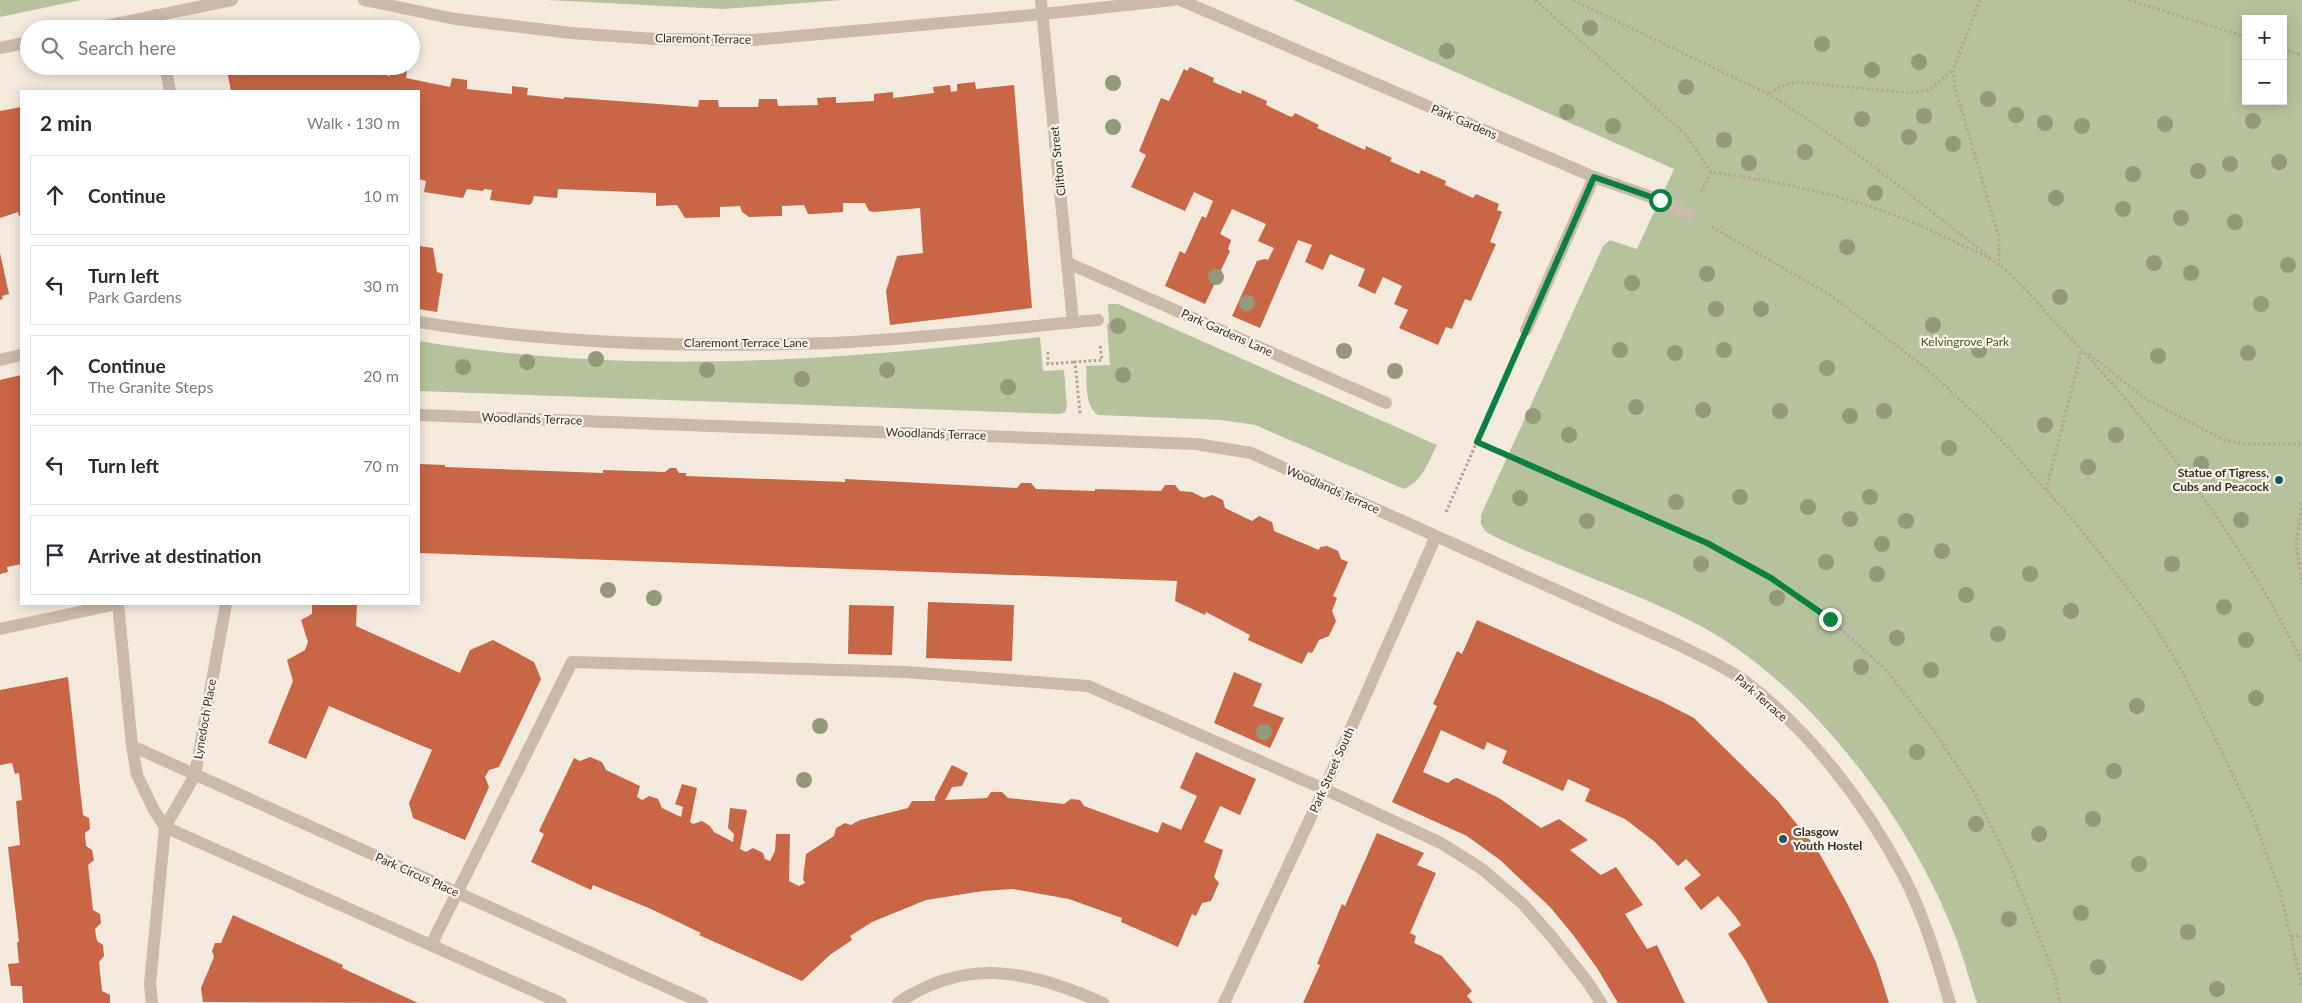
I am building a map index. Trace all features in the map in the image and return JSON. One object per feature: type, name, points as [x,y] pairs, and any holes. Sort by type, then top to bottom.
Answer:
[{"type":"street","points":[[132,20],[232,0]]},
{"type":"street","name":"Claremont Terrace","points":[[364,0],[455,19],[571,33],[655,39],[754,40],[1043,14]]},
{"type":"street","name":"Clifton Street","points":[[1041,0],[1073,322]]},
{"type":"street","points":[[1043,14],[1173,0]]},
{"type":"street","name":"Park Gardens","points":[[1180,0],[1594,177],[1660,200],[1689,215]]},
{"type":"street","points":[[155,15],[156,20]]},
{"type":"street","points":[[0,48],[20,44]]},
{"type":"street","points":[[167,75],[170,90]]},
{"type":"street","points":[[1526,330],[1594,177]]},
{"type":"street","name":"Park Gardens Lane","points":[[1068,263],[1386,403]]},
{"type":"street","name":"Claremont Terrace Lane","points":[[420,322],[560,340],[753,344],[920,337],[1098,320]]},
{"type":"street","points":[[0,360],[20,356]]},
{"type":"street","name":"Woodlands Terrace","points":[[420,414],[1196,444],[1251,453],[1436,536]]},
{"type":"street","name":"Park Street South","points":[[1224,1003],[1324,788],[1436,536]]},
{"type":"street","name":"Park Terrace","points":[[1436,536],[1722,667],[1746,682],[1774,706],[1809,741],[1879,834],[1903,876],[1923,920],[1950,1003]]},
{"type":"street","points":[[0,630],[112,605]]},
{"type":"street","points":[[117,605],[132,746],[137,775],[154,810],[165,827],[561,1003]]},
{"type":"street","name":"Lynedoch Place","points":[[152,1003],[150,984],[165,827],[195,775],[226,605]]},
{"type":"street","points":[[431,945],[572,662],[906,672],[1088,686],[1324,788],[1441,843],[1482,869],[1523,904],[1552,937],[1589,984],[1601,1003]]},
{"type":"street","name":"Park Circus Place","points":[[132,746],[702,1003]]},
{"type":"street","points":[[898,1003],[914,992],[937,984],[964,976],[993,972],[1026,975],[1063,985],[1103,1003]]},
{"type":"path","points":[[1534,0],[1686,135],[1711,172],[1774,182],[1833,195],[1879,209],[1916,222],[1998,264]]},
{"type":"path","points":[[1573,0],[1768,94],[1819,126],[1863,158],[1998,264],[2082,349],[2149,426],[2223,527],[2283,623],[2302,662]]},
{"type":"path","points":[[1980,0],[1953,70],[1955,88],[1999,237],[1998,264]]},
{"type":"path","points":[[2130,0],[2242,36]]},
{"type":"path","points":[[2287,50],[2302,55]]},
{"type":"path","points":[[1768,94],[1787,84],[1799,82],[1910,93],[1929,90],[1953,70]]},
{"type":"path","points":[[1711,172],[1689,215],[1829,294],[1927,369],[1987,426],[2046,490],[2122,581],[2151,620],[2180,667],[2252,814],[2280,891],[2302,987]]},
{"type":"path","points":[[1455,492],[1526,330]]},
{"type":"path","points":[[1047,345],[1048,364],[1102,360],[1100,340]]},
{"type":"path","points":[[2046,490],[2082,349]]},
{"type":"path","points":[[2082,349],[2146,399],[2224,440],[2244,444],[2302,444]]},
{"type":"path","points":[[1076,362],[1082,439]]},
{"type":"path","points":[[1477,442],[1707,543],[1771,578],[1830,619],[1887,671],[1934,731],[1972,790],[2010,864],[2055,977],[2060,1003]]},
{"type":"path","points":[[2302,503],[2296,545],[2302,584]]},
{"type":"path","points":[[2291,938],[2302,935]]},
{"type":"green space","points":[[0,0],[81,0],[0,17]]},
{"type":"green space","points":[[547,0],[842,0],[723,9]]},
{"type":"green space","name":"Kelvingrove Park","points":[[1293,0],[2302,0],[2302,1003],[1977,1003],[1956,938],[1937,893],[1912,848],[1884,803],[1852,759],[1817,719],[1779,682],[1739,650],[1697,624],[1660,606],[1524,550],[1486,532],[1481,524],[1481,515],[1603,246],[1610,240],[1637,249],[1674,169]]},
{"type":"green space","points":[[1108,304],[1118,304],[1437,445],[1420,476],[1411,486],[1404,489],[1255,425],[1221,420],[1098,415],[1088,399],[1086,366],[1110,365],[1107,324],[1109,323]]},
{"type":"green space","points":[[1040,337],[1043,371],[1064,370],[1067,407],[1065,412],[1060,414],[420,391],[420,341],[496,352],[574,359],[652,361],[730,361],[807,358]]},
{"type":"building","points":[[1190,67],[1214,78],[1213,82],[1241,94],[1242,90],[1267,101],[1266,105],[1289,116],[1292,117],[1295,113],[1319,125],[1317,128],[1365,150],[1366,146],[1392,158],[1390,161],[1419,174],[1421,170],[1446,181],[1445,185],[1473,198],[1476,194],[1499,204],[1497,210],[1502,212],[1490,242],[1496,244],[1471,301],[1465,299],[1452,329],[1446,327],[1438,345],[1399,328],[1408,310],[1394,304],[1402,286],[1383,277],[1375,294],[1358,286],[1365,269],[1330,254],[1323,270],[1305,262],[1312,245],[1298,240],[1260,328],[1232,316],[1257,261],[1268,260],[1274,248],[1258,241],[1266,224],[1232,209],[1220,234],[1231,240],[1228,249],[1230,251],[1205,304],[1165,286],[1180,251],[1185,254],[1202,216],[1206,218],[1213,201],[1194,192],[1185,211],[1131,187],[1146,155],[1139,151],[1161,98],[1169,101],[1184,69],[1187,71]]},
{"type":"building","points":[[228,75],[406,75],[406,78],[450,87],[452,78],[467,80],[467,89],[512,94],[512,86],[528,88],[527,95],[564,99],[564,97],[698,107],[699,100],[718,100],[719,107],[758,107],[759,99],[777,99],[778,106],[818,105],[817,98],[836,97],[836,103],[874,101],[874,94],[893,92],[893,98],[934,93],[933,87],[950,85],[951,92],[957,91],[957,84],[975,82],[976,89],[1014,85],[1032,308],[890,325],[886,291],[897,256],[923,253],[920,208],[874,212],[869,211],[865,203],[843,203],[843,212],[808,214],[804,205],[782,206],[782,216],[749,217],[742,212],[740,206],[720,207],[720,217],[685,218],[677,205],[656,206],[656,193],[558,189],[557,198],[534,196],[532,203],[529,205],[490,200],[492,190],[484,189],[483,191],[467,189],[463,198],[424,192],[426,181],[420,179],[420,90],[231,90]]},
{"type":"building","points":[[20,107],[20,216],[18,212],[0,218],[0,111]]},
{"type":"building","points":[[420,246],[433,248],[437,272],[443,274],[437,312],[420,309]]},
{"type":"building","points":[[0,253],[9,294],[2,296],[3,299],[0,300]]},
{"type":"building","points":[[20,375],[20,564],[7,567],[8,572],[0,574],[0,380]]},
{"type":"building","points":[[420,464],[445,465],[445,467],[603,473],[603,470],[665,472],[670,468],[676,468],[679,473],[686,473],[686,476],[845,482],[845,479],[1017,488],[1021,483],[1031,483],[1036,489],[1095,491],[1095,489],[1161,491],[1165,485],[1175,485],[1180,491],[1192,492],[1204,498],[1212,495],[1223,500],[1225,508],[1252,521],[1259,516],[1272,522],[1274,531],[1319,550],[1320,547],[1327,546],[1338,551],[1341,559],[1348,562],[1333,596],[1337,598],[1332,611],[1336,621],[1329,636],[1319,640],[1312,653],[1308,652],[1302,664],[1248,640],[1250,635],[1206,612],[1205,615],[1175,601],[1177,581],[420,553]]},
{"type":"building","points":[[928,602],[1014,605],[1012,661],[926,658]]},
{"type":"building","points":[[312,605],[357,605],[356,626],[460,673],[470,650],[493,640],[534,662],[541,679],[499,767],[489,770],[485,777],[489,787],[465,840],[413,818],[409,803],[432,750],[329,706],[306,759],[268,743],[293,681],[287,660],[305,650],[308,642],[301,620],[312,614]]},
{"type":"building","points":[[849,605],[894,606],[892,655],[848,654]]},
{"type":"building","points":[[1477,620],[1661,701],[1694,718],[1778,801],[1817,849],[1846,901],[1876,962],[1889,1003],[1768,1003],[1746,961],[1728,934],[1741,925],[1735,916],[1718,896],[1701,910],[1684,888],[1701,875],[1686,859],[1678,866],[1655,842],[1625,819],[1585,801],[1590,789],[1568,779],[1563,791],[1502,763],[1507,751],[1487,742],[1484,750],[1441,730],[1423,772],[1448,783],[1457,778],[1499,798],[1541,828],[1559,819],[1588,840],[1570,850],[1601,875],[1616,867],[1643,905],[1625,914],[1647,949],[1657,945],[1685,1003],[1618,1003],[1597,968],[1574,936],[1550,907],[1500,860],[1467,836],[1392,802],[1437,706],[1433,704],[1457,651],[1462,654]]},
{"type":"building","points":[[1234,672],[1262,684],[1253,706],[1284,718],[1270,748],[1214,723]]},
{"type":"building","points":[[68,677],[83,815],[89,818],[90,829],[85,833],[86,846],[92,850],[94,860],[88,865],[93,910],[100,914],[101,923],[95,929],[97,941],[103,945],[104,956],[99,962],[102,991],[110,995],[110,1003],[23,1003],[22,986],[11,986],[8,964],[19,963],[17,942],[19,942],[8,847],[20,845],[16,801],[22,800],[19,773],[15,774],[12,763],[0,765],[0,690]]},
{"type":"building","points":[[1196,752],[1256,779],[1240,815],[1220,806],[1204,842],[1223,850],[1214,877],[1219,883],[1211,901],[1202,903],[1196,916],[1192,914],[1178,947],[1121,922],[1122,918],[1069,899],[1013,889],[983,891],[926,900],[872,922],[850,936],[852,940],[831,954],[802,981],[699,935],[701,933],[651,909],[593,885],[591,890],[531,862],[544,834],[539,831],[574,758],[580,761],[590,757],[602,762],[606,770],[640,786],[637,797],[642,800],[649,796],[658,799],[662,808],[681,817],[683,807],[675,804],[682,784],[697,788],[690,822],[693,824],[702,821],[710,826],[714,832],[733,842],[734,834],[728,828],[730,808],[747,810],[740,849],[746,852],[753,848],[763,853],[765,859],[770,861],[775,851],[776,834],[790,834],[789,881],[799,886],[805,883],[803,879],[806,854],[834,836],[836,828],[845,823],[851,825],[860,820],[908,808],[912,801],[935,801],[935,797],[952,765],[968,773],[962,786],[952,787],[945,800],[987,798],[991,792],[1002,792],[1008,798],[1064,804],[1071,799],[1080,800],[1084,806],[1158,833],[1162,822],[1181,830],[1197,796],[1180,788]]},
{"type":"building","points":[[1377,833],[1424,853],[1417,865],[1436,873],[1410,933],[1416,936],[1414,943],[1442,956],[1472,991],[1467,996],[1473,1003],[1303,1003],[1320,965],[1317,964],[1342,904],[1345,906]]},
{"type":"building","points":[[233,915],[343,965],[342,968],[418,1003],[203,1002],[201,988],[214,957],[212,951],[215,943],[221,943]]},
{"type":"place","name":"Statue of Tigress, Cubs and Peacock","points":[[2279,480]]},
{"type":"place","name":"Glasgow Youth Hostel","points":[[1783,839]]},
{"type":"route","points":[[1660,200],[1594,177],[1477,442],[1707,543],[1771,578],[1830,619]]}]
